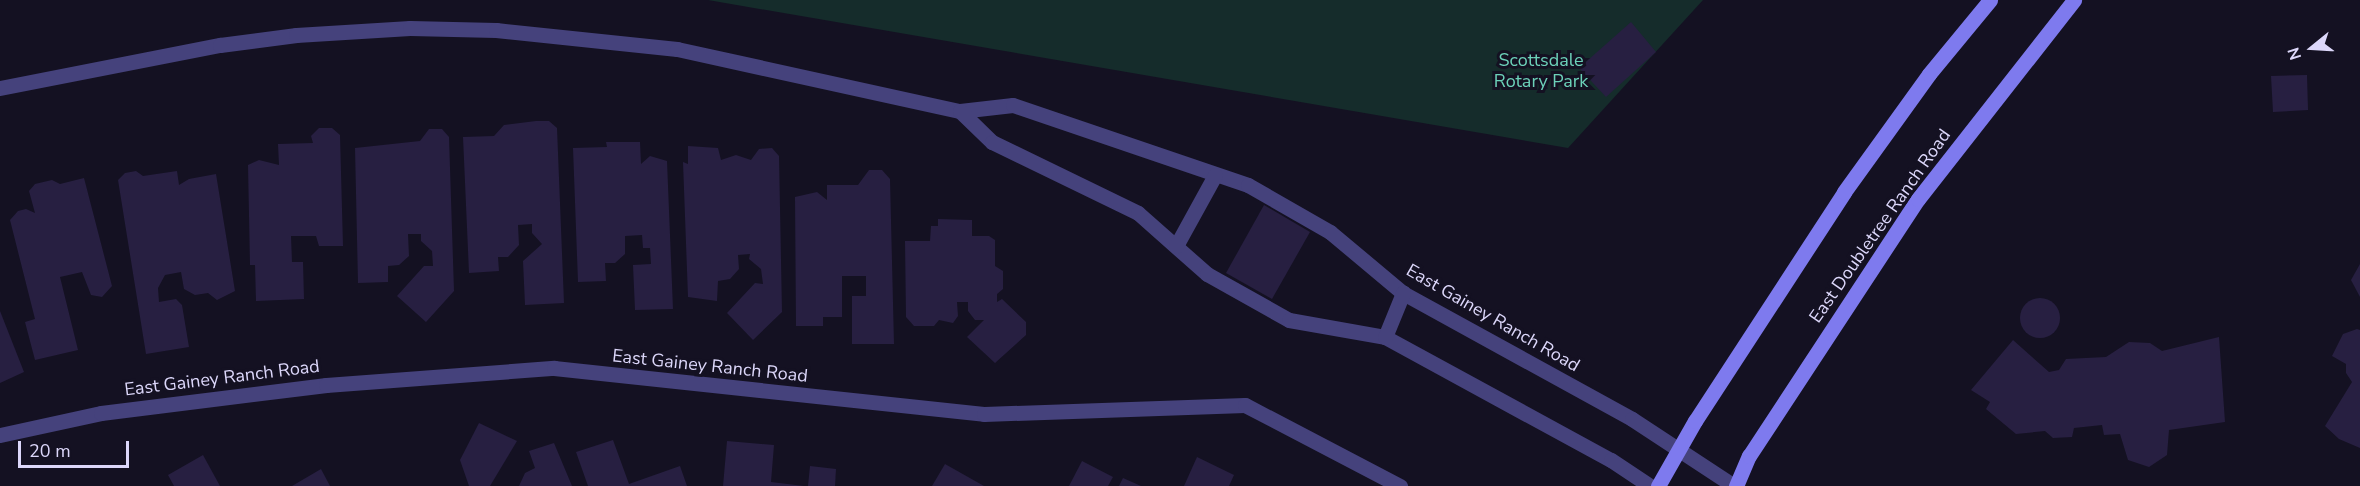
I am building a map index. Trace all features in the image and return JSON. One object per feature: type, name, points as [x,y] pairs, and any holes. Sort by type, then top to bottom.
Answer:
[{"type":"main road","points":[[1658,486],[1679,449],[1844,192],[1929,74],[1990,0]]},
{"type":"main road","name":"East Doubletree Ranch Road","points":[[1735,486],[1749,456],[1918,199],[2074,0]]},
{"type":"street","name":"East Gainey Ranch Road","points":[[0,88],[220,45],[296,35],[410,28],[496,30],[677,49],[960,111],[1013,105],[1248,185],[1330,232],[1403,293],[1632,419],[1735,486]]},
{"type":"street","points":[[960,111],[992,142],[1138,213],[1207,274],[1289,320],[1385,337],[1611,460],[1650,486]]},
{"type":"street","points":[[1176,246],[1215,175]]},
{"type":"street","points":[[1385,337],[1403,293]]},
{"type":"street","name":"East Gainey Ranch Road","points":[[0,435],[101,413],[326,385],[554,368],[984,414],[1245,405],[1400,486]]},
{"type":"green space","name":"Scottsdale Rotary Park","points":[[708,0],[1703,0],[1568,148]]},
{"type":"building","points":[[1631,22],[1656,52],[1606,97],[1579,68]]},
{"type":"building","points":[[2307,75],[2308,110],[2273,112],[2271,76]]},
{"type":"building","points":[[549,121],[557,128],[564,303],[525,305],[523,261],[542,244],[532,233],[532,224],[518,225],[519,245],[508,257],[498,257],[499,271],[469,273],[463,137],[494,136],[504,125]]},
{"type":"building","points":[[319,128],[332,128],[340,135],[343,246],[319,246],[316,236],[291,236],[292,262],[303,262],[304,299],[256,301],[255,265],[250,265],[248,165],[259,160],[279,165],[278,144],[313,143],[311,136]]},
{"type":"building","points":[[429,129],[442,129],[449,137],[454,291],[426,322],[397,296],[424,266],[433,266],[432,251],[421,241],[421,234],[408,234],[409,256],[399,265],[388,266],[388,282],[358,283],[355,148],[420,141]]},
{"type":"building","points":[[606,142],[640,142],[641,164],[650,156],[667,161],[673,309],[635,310],[633,265],[651,264],[650,248],[643,248],[642,235],[625,236],[625,254],[615,263],[605,263],[606,281],[578,282],[573,148],[607,147]]},
{"type":"building","points":[[688,146],[718,148],[721,160],[736,155],[751,160],[759,149],[772,148],[779,156],[782,312],[753,340],[727,313],[755,283],[763,284],[761,269],[749,259],[750,254],[738,255],[739,269],[730,279],[718,281],[717,301],[688,297],[683,162],[688,164]]},
{"type":"building","points":[[869,170],[882,170],[890,179],[894,344],[852,344],[852,296],[866,296],[866,276],[842,276],[842,317],[823,317],[823,326],[796,326],[795,197],[817,192],[827,200],[827,185],[858,185]]},
{"type":"building","points":[[136,171],[143,176],[177,171],[179,185],[189,179],[216,174],[235,291],[217,300],[208,293],[195,295],[184,289],[181,272],[165,275],[158,288],[159,302],[176,299],[182,305],[189,347],[146,354],[118,180],[125,173]]},
{"type":"building","points":[[84,178],[112,286],[102,297],[91,295],[82,272],[60,277],[78,350],[35,360],[25,322],[35,319],[10,220],[18,211],[26,209],[35,213],[29,191],[35,184],[52,180],[60,184]]},
{"type":"building","points":[[1264,205],[1310,232],[1272,299],[1226,273]]},
{"type":"building","points":[[938,219],[972,220],[972,236],[989,236],[995,240],[995,266],[1003,271],[1003,289],[997,294],[997,302],[1002,299],[1026,322],[1026,335],[995,363],[967,337],[984,320],[975,320],[968,311],[968,302],[957,302],[958,316],[953,323],[939,320],[934,326],[914,326],[906,317],[905,241],[930,241],[931,226],[938,226]]},
{"type":"building","points":[[2360,264],[2360,297],[2351,280]]},
{"type":"building","points":[[2040,298],[2048,299],[2054,304],[2059,310],[2059,326],[2054,332],[2048,337],[2040,338],[2032,337],[2026,332],[2021,326],[2020,318],[2021,310],[2026,304],[2032,299]]},
{"type":"building","points":[[0,311],[24,372],[0,383]]},
{"type":"building","points":[[2360,330],[2360,448],[2339,439],[2325,426],[2352,382],[2346,373],[2346,364],[2332,356],[2343,334]]},
{"type":"building","points":[[2219,337],[2225,422],[2169,430],[2167,455],[2149,467],[2128,460],[2120,434],[2104,435],[2102,425],[2074,428],[2072,437],[2053,438],[2045,431],[2016,434],[1986,409],[1990,402],[1971,390],[2013,340],[2049,372],[2059,370],[2066,359],[2106,357],[2129,342],[2150,343],[2162,351]]},
{"type":"building","points":[[479,423],[517,441],[490,486],[469,486],[460,460]]},
{"type":"building","points":[[613,440],[629,484],[680,466],[687,486],[588,486],[576,452]]},
{"type":"building","points":[[727,441],[774,445],[771,482],[804,486],[723,486]]},
{"type":"building","points":[[554,443],[572,486],[519,486],[525,473],[535,468],[529,451]]},
{"type":"building","points":[[203,455],[220,486],[174,486],[168,475]]},
{"type":"building","points":[[1197,457],[1234,475],[1229,486],[1184,486]]},
{"type":"building","points":[[1082,461],[1113,477],[1108,486],[1069,486]]},
{"type":"building","points":[[945,464],[984,486],[932,486]]},
{"type":"building","points":[[810,466],[836,469],[835,486],[808,486]]},
{"type":"building","points":[[321,469],[330,486],[292,486]]},
{"type":"building","points":[[1123,478],[1141,486],[1119,486]]}]
